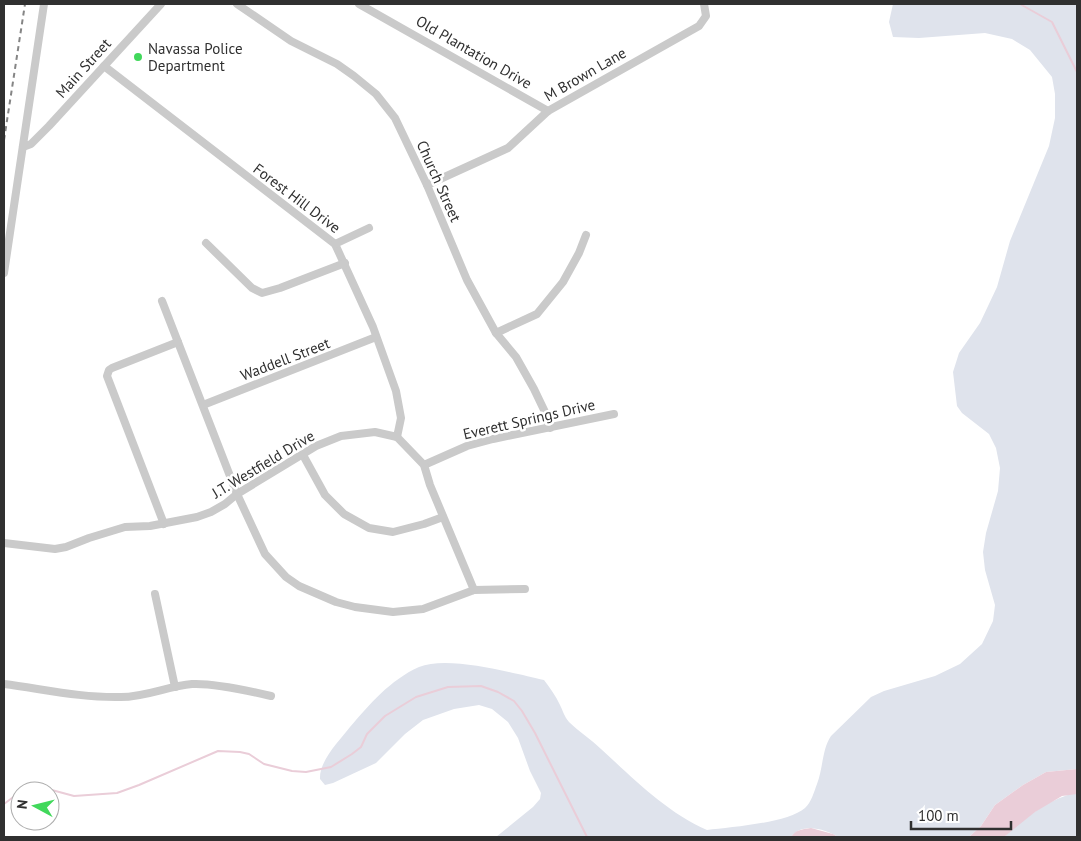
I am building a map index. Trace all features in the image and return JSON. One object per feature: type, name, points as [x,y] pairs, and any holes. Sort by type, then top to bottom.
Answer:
[{"type":"street","points":[[4,273],[44,4]]},
{"type":"street","name":"Main Street","points":[[23,147],[37,138],[161,4]]},
{"type":"street","name":"Church Street","points":[[237,4],[291,41],[337,64],[376,94],[395,118],[427,185],[467,280],[496,333],[516,357],[534,389],[546,412],[550,428]]},
{"type":"street","name":"Old Plantation Drive","points":[[358,4],[548,111]]},
{"type":"street","name":"M Brown Lane","points":[[427,185],[508,148],[548,111],[699,26],[706,16],[704,4]]},
{"type":"street","name":"Forest Hill Drive","points":[[104,66],[335,244],[376,337],[396,392],[401,418],[397,436]]},
{"type":"street","points":[[335,244],[369,228]]},
{"type":"street","points":[[496,333],[538,314],[563,282],[579,253],[586,235]]},
{"type":"street","points":[[206,243],[252,288],[262,293],[344,263]]},
{"type":"street","points":[[162,301],[237,494],[264,554],[274,566],[299,586],[336,602],[373,610],[407,612],[436,605],[474,590],[525,589]]},
{"type":"street","name":"Waddell Street","points":[[203,405],[376,337]]},
{"type":"street","points":[[164,524],[107,376],[112,368],[178,342]]},
{"type":"street","name":"Everett Springs Drive","points":[[424,465],[467,446],[493,439],[614,414]]},
{"type":"street","name":"J.T. Westfield Drive","points":[[4,543],[55,550],[119,529],[164,524],[210,512],[316,446],[341,436],[375,432],[397,436]]},
{"type":"street","points":[[397,436],[424,465],[443,517],[474,590]]},
{"type":"street","points":[[303,455],[325,495],[344,514],[369,528],[393,532],[443,517]]},
{"type":"street","points":[[155,594],[175,687]]},
{"type":"street","points":[[4,684],[73,695],[122,698],[146,695],[193,684],[211,685],[271,696]]},
{"type":"shaded area","points":[[893,4],[1077,4],[1077,769],[1046,772],[1023,785],[995,805],[981,826],[969,837],[838,837],[814,828],[807,828],[795,832],[791,837],[496,837],[533,807],[540,799],[541,793],[530,771],[518,738],[508,722],[492,709],[479,705],[454,709],[423,720],[405,734],[376,763],[325,785],[320,779],[326,758],[350,727],[381,693],[409,672],[419,667],[431,664],[463,664],[544,680],[557,698],[569,722],[651,794],[692,823],[707,830],[773,821],[797,813],[807,806],[817,784],[828,741],[871,697],[884,691],[935,676],[960,664],[982,644],[993,621],[995,605],[985,570],[983,552],[986,533],[998,491],[1000,468],[996,448],[989,434],[962,413],[957,406],[953,372],[959,353],[980,323],[997,287],[1010,241],[1049,146],[1055,118],[1055,94],[1052,77],[1030,50],[1012,39],[985,33],[919,38],[893,37],[889,22]]},
{"type":"shaded area","points":[[1077,769],[1077,794],[1062,796],[1035,812],[1004,837],[969,837],[981,826],[995,805],[1023,785],[1046,772]]},
{"type":"shaded area","points":[[1077,794],[1077,837],[1004,837],[1036,810],[1055,800]]},
{"type":"shaded area","points":[[811,828],[838,837],[791,837],[797,831]]},
{"type":"waterway","points":[[1020,4],[1052,22],[1077,72]]},
{"type":"waterway","points":[[60,792],[74,796],[117,793],[218,751],[249,754],[264,764],[292,771],[306,772],[331,767],[361,747],[367,734],[385,716],[416,697],[448,687],[481,686],[498,692],[514,701],[522,711],[587,837]]},
{"type":"waterway","points":[[4,804],[10,800]]},
{"type":"railway","points":[[4,140],[25,4]]},
{"type":"place","name":"Navassa Police Department","points":[[138,57]]}]
